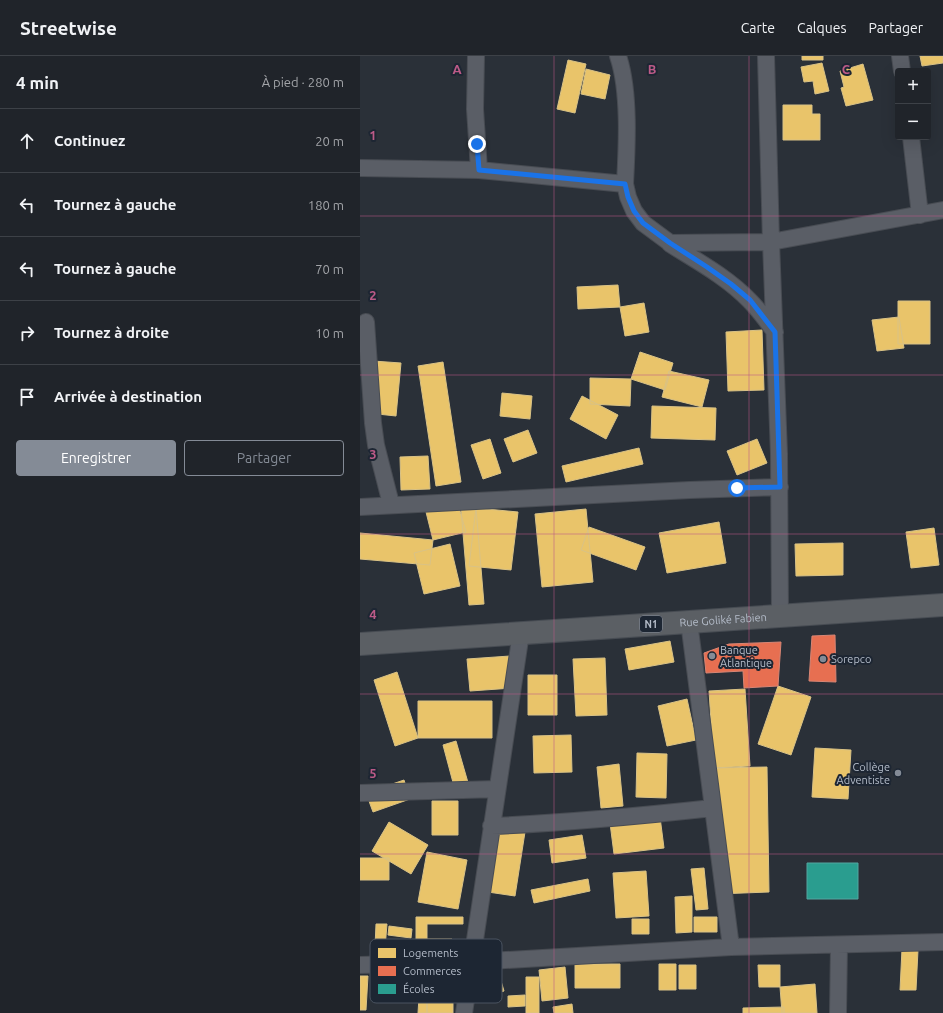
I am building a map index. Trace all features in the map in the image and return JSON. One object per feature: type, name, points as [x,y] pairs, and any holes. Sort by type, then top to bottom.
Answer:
[{"type":"highway","name":"Rue Goliké Fabien","points":[[360,644],[943,606]]},
{"type":"street","points":[[476,56],[475,109],[479,170]]},
{"type":"street","points":[[618,56],[625,92],[627,149],[625,184],[628,197],[634,211],[643,223],[731,284],[750,300],[775,332]]},
{"type":"street","points":[[766,56],[780,487],[780,616]]},
{"type":"street","points":[[900,56],[902,68]]},
{"type":"street","points":[[911,140],[920,215]]},
{"type":"street","points":[[360,168],[479,170],[625,184]]},
{"type":"street","points":[[670,243],[771,242],[943,210]]},
{"type":"street","points":[[366,322],[373,423],[376,445],[391,504]]},
{"type":"street","points":[[360,507],[391,504],[780,487]]},
{"type":"street","points":[[689,622],[731,947]]},
{"type":"street","points":[[475,939],[521,633]]},
{"type":"street","points":[[360,793],[497,789]]},
{"type":"street","points":[[491,826],[622,818],[713,808]]},
{"type":"street","points":[[502,960],[731,947],[839,946],[943,942]]},
{"type":"street","points":[[838,1013],[839,946]]},
{"type":"street","points":[[360,966],[370,966]]},
{"type":"street","points":[[464,1013],[466,1003]]},
{"type":"building: Logements","points":[[802,56],[823,56],[823,60],[802,60]]},
{"type":"building: Logements","points":[[920,56],[943,56],[943,63],[922,66]]},
{"type":"building: Logements","points":[[568,60],[586,64],[575,113],[557,109]]},
{"type":"building: Logements","points":[[822,63],[829,91],[815,94],[813,81],[804,82],[801,67]]},
{"type":"building: Logements","points":[[863,64],[873,100],[846,106],[841,88],[844,87],[840,71]]},
{"type":"building: Logements","points":[[586,69],[610,75],[605,99],[581,94]]},
{"type":"building: Logements","points":[[783,105],[812,105],[812,114],[820,114],[820,140],[783,140]]},
{"type":"building: Logements","points":[[618,285],[620,307],[578,309],[577,287]]},
{"type":"building: Logements","points":[[898,301],[930,301],[930,344],[898,344]]},
{"type":"building: Logements","points":[[644,303],[649,332],[625,336],[620,307]]},
{"type":"building: Logements","points":[[899,317],[904,348],[877,351],[872,320]]},
{"type":"building: Logements","points":[[762,330],[764,390],[728,391],[726,332]]},
{"type":"building: Logements","points":[[640,352],[673,363],[665,390],[631,379]]},
{"type":"building: Logements","points":[[373,361],[401,363],[396,416],[368,413]]},
{"type":"building: Logements","points":[[443,362],[461,482],[436,486],[418,366]]},
{"type":"building: Logements","points":[[669,371],[709,380],[702,407],[662,397]]},
{"type":"building: Logements","points":[[590,378],[631,379],[630,406],[590,404]]},
{"type":"building: Logements","points":[[502,393],[532,396],[530,419],[500,416]]},
{"type":"building: Logements","points":[[582,396],[618,415],[606,439],[570,419]]},
{"type":"building: Logements","points":[[652,406],[716,408],[715,440],[651,438]]},
{"type":"building: Logements","points":[[528,430],[537,453],[513,462],[504,439]]},
{"type":"building: Logements","points":[[490,439],[501,473],[483,479],[471,445]]},
{"type":"building: Logements","points":[[757,439],[767,463],[737,475],[727,451]]},
{"type":"building: Logements","points":[[639,448],[643,464],[566,482],[562,466]]},
{"type":"building: Logements","points":[[428,456],[430,489],[401,490],[400,457]]},
{"type":"building: Logements","points":[[458,504],[466,532],[433,540],[426,512]]},
{"type":"building: Logements","points":[[476,508],[518,512],[511,570],[469,566]]},
{"type":"building: Logements","points":[[476,508],[484,604],[469,605],[461,509]]},
{"type":"building: Logements","points":[[586,509],[593,582],[542,587],[535,514]]},
{"type":"building: Logements","points":[[719,522],[726,563],[667,573],[659,533]]},
{"type":"building: Logements","points":[[589,527],[645,547],[636,570],[581,550]]},
{"type":"building: Logements","points":[[934,528],[939,565],[911,568],[906,532]]},
{"type":"building: Logements","points":[[360,533],[433,540],[430,565],[360,559]]},
{"type":"building: Logements","points":[[843,543],[843,575],[796,576],[795,544]]},
{"type":"building: Logements","points":[[450,544],[460,586],[424,594],[414,553]]},
{"type":"building: Logements","points":[[670,641],[674,662],[629,670],[625,649]]},
{"type":"building: Logements","points":[[510,656],[513,688],[470,691],[467,659]]},
{"type":"building: Logements","points":[[605,658],[607,715],[576,716],[573,659]]},
{"type":"building: Logements","points":[[397,672],[418,738],[395,746],[374,680]]},
{"type":"building: Logements","points":[[528,675],[557,675],[557,715],[528,715]]},
{"type":"building: Logements","points":[[778,686],[811,697],[791,755],[758,744]]},
{"type":"building: Logements","points":[[745,689],[750,766],[714,768],[709,691]]},
{"type":"building: Logements","points":[[687,699],[696,740],[667,746],[658,706]]},
{"type":"building: Logements","points":[[418,701],[492,701],[492,738],[418,738]]},
{"type":"building: Logements","points":[[571,735],[572,772],[534,773],[533,736]]},
{"type":"building: Logements","points":[[456,741],[469,786],[455,790],[443,745]]},
{"type":"building: Logements","points":[[815,748],[851,750],[848,799],[812,797]]},
{"type":"building: Logements","points":[[637,753],[667,754],[666,798],[636,797]]},
{"type":"building: Logements","points":[[619,764],[623,806],[601,808],[597,767]]},
{"type":"building: Logements","points":[[767,767],[769,892],[717,894],[714,768]]},
{"type":"building: Logements","points":[[404,780],[410,799],[373,812],[366,793]]},
{"type":"building: Logements","points":[[432,801],[458,801],[458,835],[432,835]]},
{"type":"building: Logements","points":[[660,817],[664,848],[614,854],[610,823]]},
{"type":"building: Logements","points":[[389,822],[428,845],[411,874],[372,851]]},
{"type":"building: Logements","points":[[491,826],[525,832],[515,896],[481,891]]},
{"type":"building: Logements","points":[[582,835],[586,858],[552,863],[549,840]]},
{"type":"building: Logements","points":[[427,852],[467,860],[458,909],[418,902]]},
{"type":"building: Logements","points":[[360,858],[389,858],[389,880],[360,880]]},
{"type":"building: Logements","points":[[704,868],[708,909],[696,910],[691,869]]},
{"type":"building: Logements","points":[[646,871],[649,916],[616,918],[613,873]]},
{"type":"building: Logements","points":[[588,879],[590,891],[534,903],[531,890]]},
{"type":"building: Logements","points":[[692,896],[692,932],[676,933],[675,897]]},
{"type":"building: Logements","points":[[416,917],[463,917],[463,924],[427,924],[427,939],[416,939]]},
{"type":"building: Logements","points":[[694,917],[717,917],[717,932],[694,932]]},
{"type":"building: Logements","points":[[632,919],[649,919],[649,934],[632,934]]},
{"type":"building: Logements","points":[[376,924],[387,924],[386,939],[375,939]]},
{"type":"building: Logements","points":[[389,926],[412,929],[411,938],[388,935]]},
{"type":"building: Logements","points":[[902,949],[918,950],[916,990],[900,990]]},
{"type":"building: Logements","points":[[575,964],[620,964],[620,988],[575,988]]},
{"type":"building: Logements","points":[[659,964],[676,964],[676,990],[659,990]]},
{"type":"building: Logements","points":[[679,965],[696,965],[696,989],[679,989]]},
{"type":"building: Logements","points":[[758,965],[780,965],[780,987],[759,987]]},
{"type":"building: Logements","points":[[565,967],[568,998],[542,1001],[539,970]]},
{"type":"building: Logements","points":[[360,976],[368,976],[366,1010],[360,1010]]},
{"type":"building: Logements","points":[[526,977],[539,977],[539,1013],[526,1013]]},
{"type":"building: Logements","points":[[815,984],[817,1013],[782,1013],[780,987]]},
{"type":"building: Logements","points":[[525,995],[525,1006],[508,1007],[508,996]]},
{"type":"building: Logements","points":[[419,1003],[427,1003],[427,1013],[418,1013]]},
{"type":"building: Logements","points":[[427,1003],[453,1003],[453,1013],[427,1013]]},
{"type":"building: Logements","points":[[572,1004],[573,1013],[554,1013],[553,1007]]},
{"type":"building: Logements","points":[[784,1007],[784,1013],[743,1013],[743,1008]]},
{"type":"building: Commerces","name":"Sorepco","points":[[835,635],[836,682],[809,681],[812,636]]},
{"type":"building: Commerces","points":[[781,642],[778,686],[744,688],[743,671],[706,673],[704,653],[729,644]]},
{"type":"building: Écoles","points":[[807,863],[858,863],[858,899],[807,899]]},
{"type":"place","name":"Banque Atlantique","points":[[712,656]]},
{"type":"place","name":"Sorepco","points":[[823,659]]},
{"type":"place","name":"Collège Adventiste","points":[[898,773]]},
{"type":"route","points":[[477,144],[479,170],[625,184],[628,197],[634,211],[643,223],[731,284],[750,300],[775,332],[780,487],[737,488]]}]
